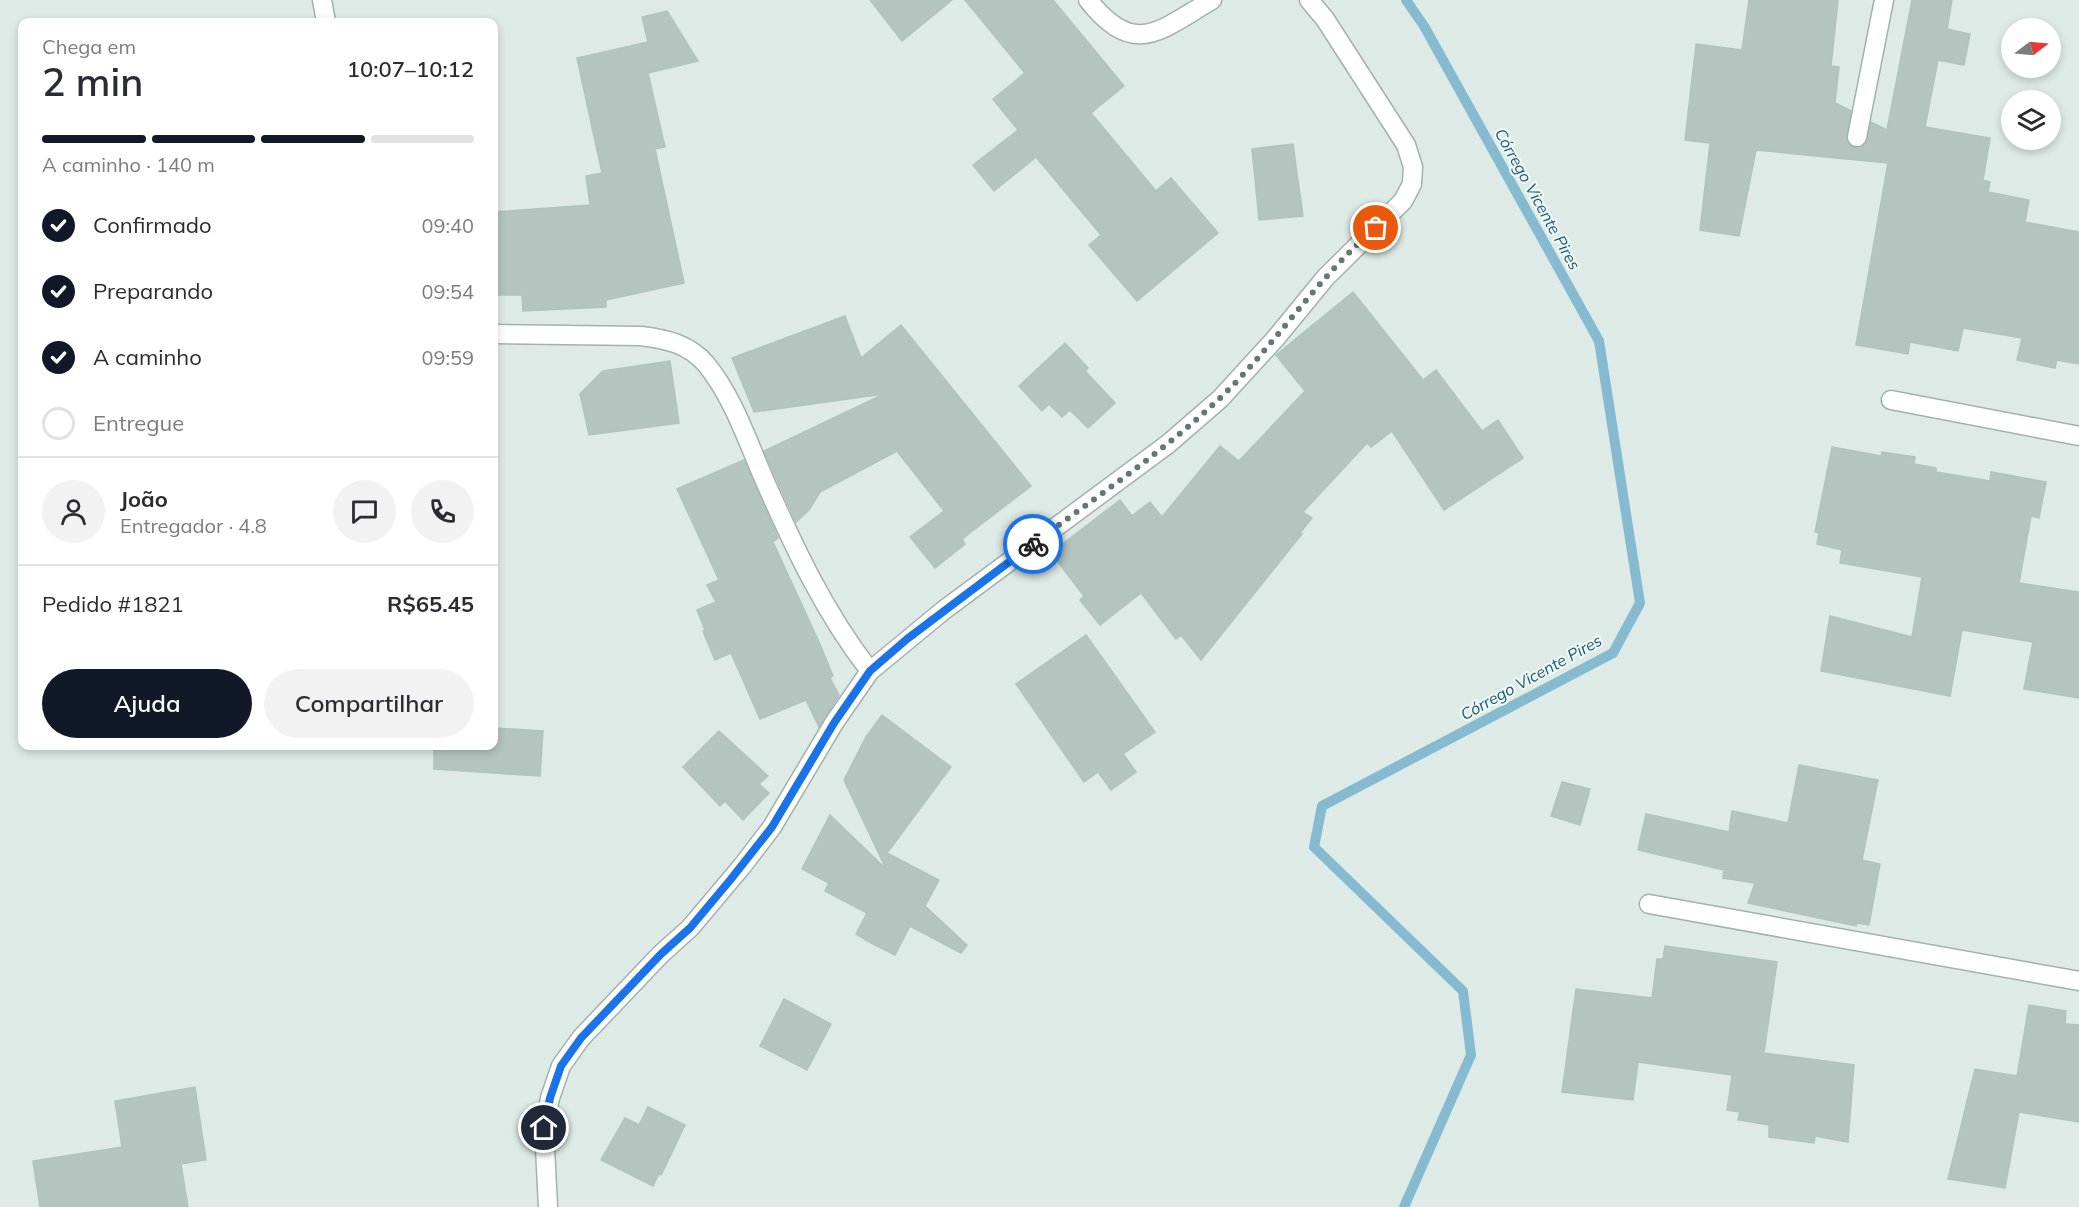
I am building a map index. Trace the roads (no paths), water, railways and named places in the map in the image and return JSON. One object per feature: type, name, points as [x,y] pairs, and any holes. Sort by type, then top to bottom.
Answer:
[{"type":"street","points":[[322,0],[325,18]]},
{"type":"street","points":[[1088,0],[1107,21],[1124,33],[1142,35],[1166,27],[1212,0]]},
{"type":"street","points":[[548,1207],[544,1128],[550,1098],[561,1066],[581,1038],[661,954],[690,928],[743,865],[772,827],[834,723],[870,671],[944,610],[1168,444],[1220,399],[1275,339],[1326,277],[1403,201],[1412,184],[1413,176],[1413,167],[1406,145],[1325,19],[1309,0]]},
{"type":"street","points":[[1857,137],[1884,0]]},
{"type":"street","points":[[498,334],[641,336],[665,339],[688,349],[705,363],[726,393],[792,542],[822,602],[845,639],[870,671]]},
{"type":"street","points":[[1891,400],[2079,436]]},
{"type":"street","points":[[1649,904],[2079,981]]},
{"type":"waterway","name":"Córrego Vicente Pires","points":[[1404,1207],[1471,1055],[1463,991],[1314,847],[1322,806],[1613,653],[1640,603],[1599,341],[1424,26],[1406,0]]}]
